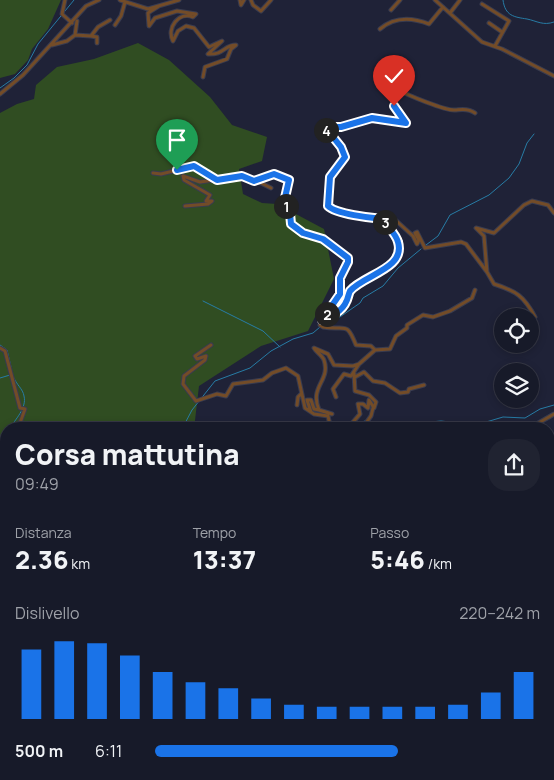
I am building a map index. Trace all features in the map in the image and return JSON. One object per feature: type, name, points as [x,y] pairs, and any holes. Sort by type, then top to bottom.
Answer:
[{"type":"street","points":[[65,0],[63,15],[72,24]]},
{"type":"street","points":[[0,94],[23,75],[72,24],[90,2],[98,0]]},
{"type":"street","points":[[115,25],[121,16],[122,1],[148,9],[180,0]]},
{"type":"street","points":[[240,0],[241,5],[244,0]]},
{"type":"street","points":[[251,0],[253,6],[260,11],[270,1],[275,0]]},
{"type":"street","points":[[391,10],[400,0]]},
{"type":"street","points":[[435,0],[478,39],[554,76]]},
{"type":"street","points":[[450,14],[460,0]]},
{"type":"street","points":[[482,4],[509,21],[495,46]]},
{"type":"street","points":[[158,6],[148,13],[149,26],[155,18],[177,11],[196,14],[193,17],[181,16],[176,20],[170,34],[172,41],[178,31],[186,26],[194,28],[209,47],[222,41],[208,54],[218,54],[229,46],[236,45],[231,49],[227,59],[205,67],[202,76]]},
{"type":"street","points":[[380,30],[390,21],[416,20],[428,24],[442,7]]},
{"type":"street","points":[[75,35],[76,19]]},
{"type":"street","points":[[91,36],[98,27],[110,20]]},
{"type":"street","points":[[489,23],[493,29],[502,32]]},
{"type":"street","points":[[51,45],[67,41],[75,35],[97,37],[97,43]]},
{"type":"street","points":[[322,320],[340,309],[352,290],[369,277],[387,268],[397,256],[398,241],[384,220],[335,211],[328,206],[330,177],[345,157],[341,147],[327,132],[326,126],[341,127],[372,118],[406,123],[392,102],[393,94],[399,90],[414,99],[457,111],[456,108],[471,110],[475,113]]},
{"type":"street","points":[[153,173],[194,166],[216,179]]},
{"type":"street","points":[[254,181],[274,174],[289,180],[284,202],[290,213],[291,224],[303,233],[323,239],[348,258],[340,278],[340,294],[320,325],[348,329],[353,334],[356,345],[371,346],[375,350]]},
{"type":"street","points":[[185,206],[208,204],[212,200],[206,201],[210,195],[184,180],[183,176],[200,182],[242,176],[271,188]]},
{"type":"street","points":[[487,272],[484,236],[476,228],[494,233],[524,205],[532,201],[548,205],[554,213]]},
{"type":"street","points":[[369,217],[391,216],[413,236],[417,244],[419,240],[415,233],[417,232],[425,248],[461,242],[466,244],[494,284],[511,289],[523,298],[529,308]]},
{"type":"street","points":[[336,397],[333,392],[335,386],[339,384],[344,374],[350,377],[358,366],[375,350],[390,349],[396,336],[407,326],[423,315],[433,317],[450,311],[472,298],[475,290]]},
{"type":"street","points":[[211,345],[195,356],[197,359],[206,356],[205,360],[184,376],[183,384],[196,401],[217,394],[226,396],[231,385],[263,380],[282,368],[297,373],[302,384],[301,394],[304,406],[312,413],[328,416],[329,422]]},
{"type":"street","points":[[0,348],[4,351],[21,408],[25,409],[20,422]]},
{"type":"street","points":[[318,410],[315,396],[323,379],[324,362],[314,348],[328,354],[334,365],[358,366]]},
{"type":"street","points":[[354,372],[355,391],[374,398],[376,402],[367,422]]},
{"type":"street","points":[[354,377],[364,372],[373,381],[385,383],[402,393],[424,385]]},
{"type":"street","points":[[297,405],[298,397],[301,394]]},
{"type":"street","points":[[312,413],[308,399],[311,400],[314,409],[332,414]]},
{"type":"street","points":[[353,422],[360,414],[358,404],[363,404],[368,408],[369,400],[373,408]]},
{"type":"street","points":[[540,422],[554,414]]},
{"type":"green space","points":[[0,0],[61,0],[48,29],[32,49],[28,60],[15,74],[0,78]]},
{"type":"green space","points":[[138,43],[169,60],[210,97],[232,125],[267,137],[262,161],[239,169],[243,194],[262,203],[277,204],[324,229],[334,279],[308,331],[261,346],[199,386],[195,422],[0,422],[0,113],[17,104],[34,99],[36,85],[57,67],[94,59]]},
{"type":"waterway","points":[[0,88],[27,65],[38,44],[74,0]]},
{"type":"waterway","points":[[503,0],[508,13],[511,15],[543,23],[554,22]]},
{"type":"waterway","points":[[426,245],[438,236],[450,215],[489,195],[509,178],[519,164],[527,143],[534,134]]},
{"type":"waterway","points":[[323,325],[337,319],[360,303],[363,298],[383,286],[398,268],[421,249]]},
{"type":"waterway","points":[[203,301],[263,331],[280,347]]},
{"type":"waterway","points":[[186,422],[192,410],[215,381],[250,368],[271,351],[293,339],[313,333],[320,327]]},
{"type":"waterway","points":[[0,345],[7,350],[11,367]]},
{"type":"waterway","points":[[0,378],[10,375]]},
{"type":"waterway","points":[[14,378],[24,396],[24,405],[14,422]]},
{"type":"waterway","points":[[486,422],[503,417],[525,418],[540,409],[554,405]]},
{"type":"waterway","points":[[431,422],[450,422]]},
{"type":"route","points":[[177,170],[194,166],[221,180],[242,176],[254,181],[260,177],[274,174],[282,175],[289,180],[290,185],[284,202],[290,213],[291,224],[303,233],[323,239],[332,248],[348,258],[340,278],[340,294],[322,320],[340,309],[346,303],[349,292],[360,283],[394,262],[399,247],[397,238],[383,219],[360,217],[352,213],[335,211],[328,206],[327,199],[331,174],[345,157],[341,147],[327,132],[325,127],[341,127],[372,118],[384,118],[406,123],[394,106]]}]
